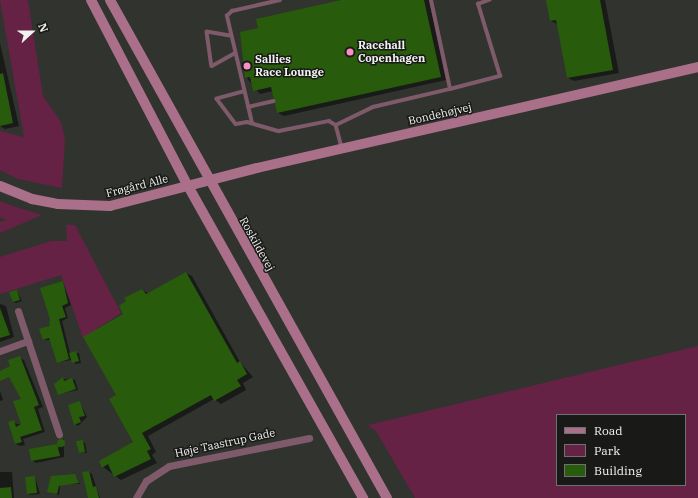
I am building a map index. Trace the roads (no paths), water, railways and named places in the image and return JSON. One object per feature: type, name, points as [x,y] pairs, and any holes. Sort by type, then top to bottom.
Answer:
[{"type":"main road","points":[[91,0],[188,186],[363,498]]},
{"type":"main road","name":"Roskildevej","points":[[110,0],[386,498]]},
{"type":"main road","name":"Bondehøjvej","points":[[188,186],[698,67]]},
{"type":"main road","name":"Frøgård Alle","points":[[0,186],[32,199],[87,208],[131,202],[188,186]]},
{"type":"street","points":[[18,311],[59,434]]},
{"type":"street","points":[[0,350],[28,341]]},
{"type":"street","name":"Høje Taastrup Gade","points":[[136,498],[146,481],[169,466],[309,438]]},
{"type":"lane","points":[[252,123],[234,54],[228,16],[232,11],[280,0]]},
{"type":"lane","points":[[431,0],[450,89]]},
{"type":"lane","points":[[243,92],[217,99],[236,124],[252,123],[279,131],[326,121],[336,125],[373,107],[500,76],[478,4],[489,0]]},
{"type":"lane","points":[[230,36],[207,32],[212,66],[234,54]]},
{"type":"lane","points":[[248,107],[273,101]]},
{"type":"lane","points":[[336,125],[342,149]]},
{"type":"place","name":"Racehall Copenhagen","points":[[350,52]]},
{"type":"place","name":"Sallies Race Lounge","points":[[247,66]]}]
